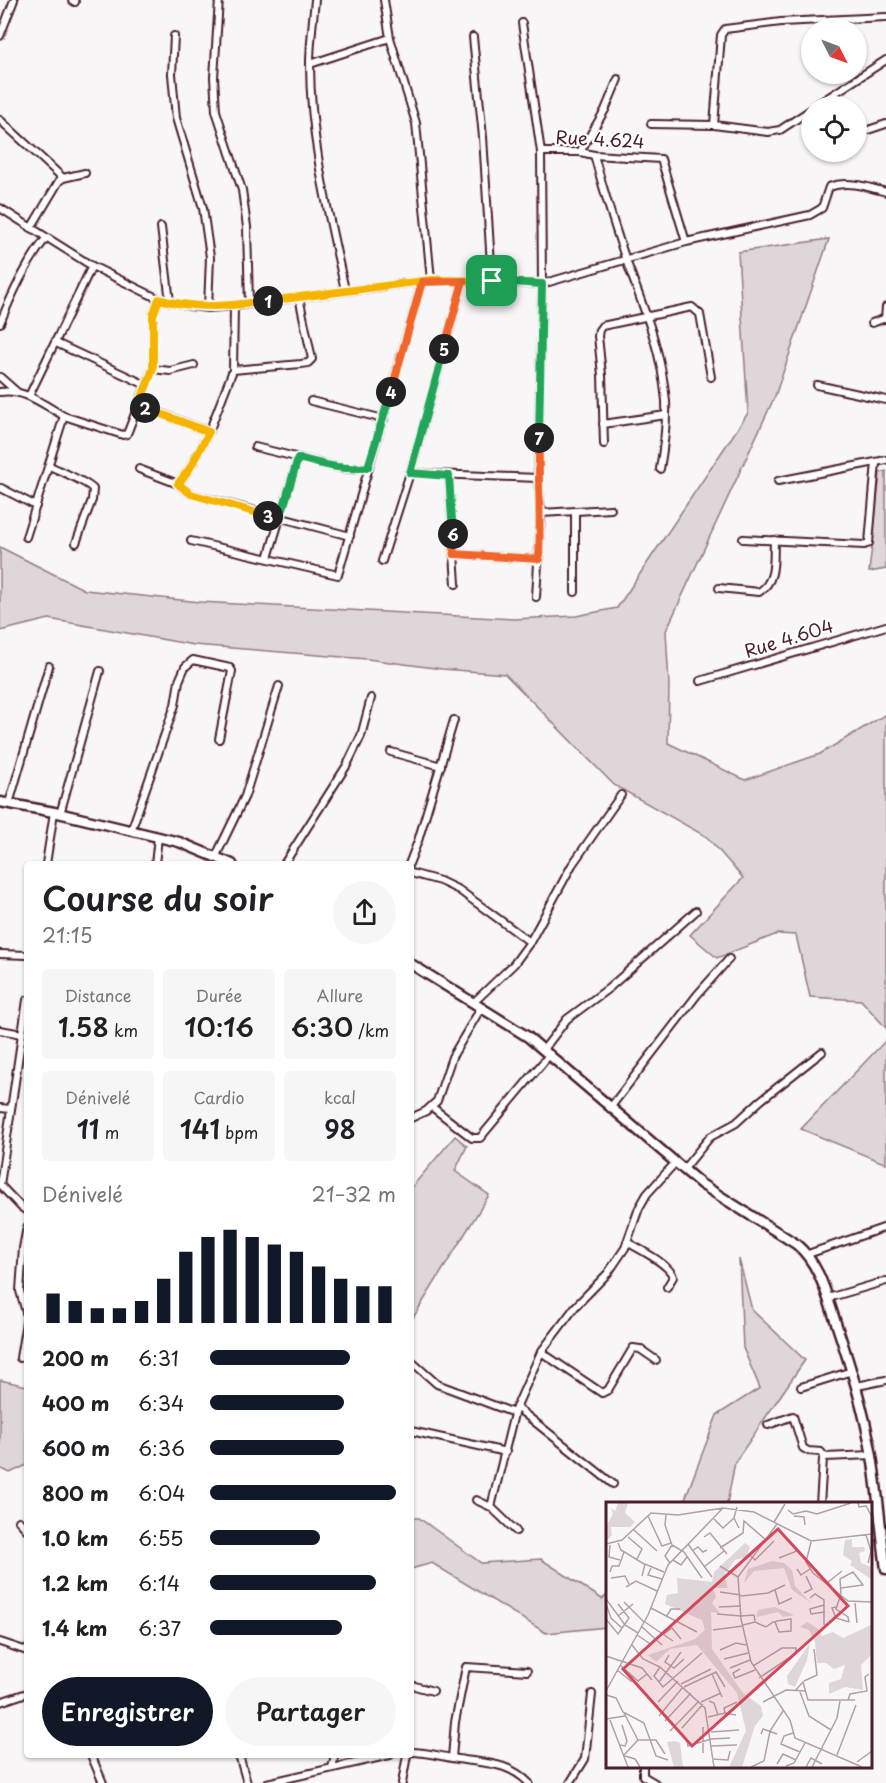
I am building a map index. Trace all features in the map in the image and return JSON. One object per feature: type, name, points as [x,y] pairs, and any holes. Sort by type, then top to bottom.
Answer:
[{"type":"street","points":[[0,36],[14,0]]},
{"type":"street","points":[[219,0],[214,76],[216,111],[242,190],[247,227],[249,304]]},
{"type":"street","points":[[315,0],[310,64],[322,180],[345,290]]},
{"type":"street","points":[[384,0],[390,38],[416,123],[431,280]]},
{"type":"street","points":[[714,125],[721,35],[725,29],[781,21],[886,17]]},
{"type":"street","points":[[522,23],[540,152]]},
{"type":"street","points":[[174,36],[172,74],[176,118],[203,208],[210,257],[208,308]]},
{"type":"street","points":[[473,37],[483,137],[492,281]]},
{"type":"street","points":[[310,64],[390,38]]},
{"type":"street","points":[[831,96],[886,60]]},
{"type":"street","points":[[580,152],[605,110],[618,79]]},
{"type":"street","points":[[651,124],[714,125],[768,132],[780,130],[801,116]]},
{"type":"street","points":[[0,120],[63,178]]},
{"type":"street","points":[[867,130],[886,124]]},
{"type":"street","name":"Rue 4.624","points":[[536,597],[541,513],[538,478],[542,284],[540,152],[580,152],[661,159],[686,242]]},
{"type":"street","points":[[594,155],[626,261],[649,318],[657,350],[666,415],[666,434],[660,469]]},
{"type":"street","points":[[31,228],[55,185],[63,178],[85,173]]},
{"type":"street","points":[[0,208],[92,266],[159,299],[208,308],[431,280],[542,284],[686,242],[810,215],[822,208],[830,187],[837,184],[857,184],[886,192]]},
{"type":"street","points":[[161,227],[170,302]]},
{"type":"street","points":[[0,323],[18,281],[46,238]]},
{"type":"street","points":[[29,396],[92,266]]},
{"type":"street","points":[[382,561],[410,473],[463,281]]},
{"type":"street","points":[[191,541],[335,576],[340,572],[422,282]]},
{"type":"street","points":[[233,370],[301,364],[308,363],[312,359],[299,297]]},
{"type":"street","points":[[0,392],[17,392],[29,396],[64,416],[123,435],[130,430],[153,369],[153,315],[159,299]]},
{"type":"street","points":[[178,484],[190,468],[209,432],[233,370],[234,306]]},
{"type":"street","points":[[604,444],[599,330],[607,324],[649,318],[692,307],[700,314],[711,377]]},
{"type":"street","points":[[873,323],[885,318],[886,308]]},
{"type":"street","points":[[56,343],[146,385]]},
{"type":"street","points":[[153,369],[170,371],[194,364]]},
{"type":"street","points":[[0,377],[17,392]]},
{"type":"street","points":[[817,385],[886,399]]},
{"type":"street","points":[[311,401],[384,419]]},
{"type":"street","points":[[139,405],[209,432]]},
{"type":"street","points":[[603,424],[666,415]]},
{"type":"street","points":[[26,537],[64,416]]},
{"type":"street","points":[[255,447],[350,470],[368,467]]},
{"type":"street","points":[[268,558],[298,458]]},
{"type":"street","points":[[778,481],[886,459]]},
{"type":"street","points":[[743,539],[864,545],[868,543],[876,462]]},
{"type":"street","points":[[50,466],[89,484],[93,489],[92,500],[76,543]]},
{"type":"street","points":[[139,469],[178,484],[191,494],[350,536]]},
{"type":"street","points":[[410,473],[538,478]]},
{"type":"street","points":[[449,476],[456,584]]},
{"type":"street","points":[[1,488],[36,506]]},
{"type":"street","points":[[541,513],[612,509]]},
{"type":"street","points":[[575,511],[575,592]]},
{"type":"street","points":[[719,588],[759,592],[767,587],[771,581],[774,540]]},
{"type":"street","points":[[454,554],[539,559]]},
{"type":"street","name":"Rue 4.604","points":[[700,681],[886,626]]},
{"type":"street","points":[[131,831],[175,705],[185,667],[193,660],[230,668],[232,671],[219,739]]},
{"type":"street","points":[[49,666],[4,803],[158,837],[199,848],[226,861]]},
{"type":"street","points":[[47,861],[57,813],[100,671]]},
{"type":"street","points":[[216,856],[245,796],[279,686]]},
{"type":"street","points":[[286,861],[347,765],[361,736],[371,698]]},
{"type":"street","points":[[410,861],[454,720]]},
{"type":"street","points":[[391,752],[441,766]]},
{"type":"street","points":[[414,1116],[432,1107],[441,1091],[452,1057],[477,1005],[514,964],[530,942],[572,865],[621,795]]},
{"type":"street","points":[[155,861],[158,837]]},
{"type":"street","points":[[414,874],[440,880],[459,890],[530,942]]},
{"type":"street","points":[[432,1107],[472,1138],[480,1138],[547,1051],[567,1019],[609,988],[696,911]]},
{"type":"street","points":[[0,954],[24,955]]},
{"type":"street","points":[[610,1108],[697,995],[729,959]]},
{"type":"street","points":[[414,966],[519,1030],[547,1051],[683,1170],[719,1197],[796,1244],[808,1254],[828,1298],[857,1386],[872,1455],[886,1569]]},
{"type":"street","points":[[24,1020],[0,1185],[24,1209]]},
{"type":"street","points":[[0,1030],[22,1034]]},
{"type":"street","points":[[683,1170],[710,1137],[736,1123],[822,1052]]},
{"type":"street","points":[[0,1108],[11,1109]]},
{"type":"street","points":[[491,1507],[515,1410],[541,1352],[575,1307],[608,1273],[627,1242],[639,1208],[647,1194],[675,1163]]},
{"type":"street","points":[[808,1254],[886,1227]]},
{"type":"street","points":[[627,1242],[653,1257],[672,1272],[673,1277],[667,1287]]},
{"type":"street","points":[[24,1243],[20,1292],[24,1303]]},
{"type":"street","points":[[828,1298],[886,1281]]},
{"type":"street","points":[[20,1358],[24,1332]]},
{"type":"street","points":[[541,1352],[602,1393],[608,1389],[633,1348],[640,1348],[656,1360]]},
{"type":"street","points":[[414,1364],[437,1384],[515,1410],[613,1484]]},
{"type":"street","points":[[801,1387],[852,1371]]},
{"type":"street","points":[[857,1386],[886,1380]]},
{"type":"street","points":[[768,1425],[793,1416],[803,1448],[808,1451],[821,1452],[825,1457]]},
{"type":"street","points":[[414,1432],[506,1452]]},
{"type":"street","points":[[825,1457],[872,1455]]},
{"type":"street","points":[[820,1502],[822,1461],[825,1457]]},
{"type":"street","points":[[476,1500],[491,1507],[516,1531]]},
{"type":"street","points":[[19,1521],[24,1527]]},
{"type":"street","points":[[0,1642],[24,1650]]},
{"type":"street","points":[[452,1758],[455,1722],[466,1667],[527,1671]]},
{"type":"street","points":[[414,1686],[433,1690]]},
{"type":"street","points":[[0,1702],[24,1694]]},
{"type":"street","points":[[570,1783],[585,1759],[592,1694]]},
{"type":"street","points":[[414,1752],[492,1763],[507,1767],[529,1783]]},
{"type":"street","points":[[92,1758],[103,1783]]},
{"type":"street","points":[[240,1758],[247,1783]]},
{"type":"street","points":[[332,1768],[334,1758]]},
{"type":"street","points":[[267,1783],[377,1758]]},
{"type":"street","points":[[402,1783],[406,1758]]},
{"type":"street","points":[[644,1768],[643,1776],[655,1783]]},
{"type":"shaded area","points":[[829,239],[775,396],[666,631],[669,684],[668,743],[745,780],[820,754],[886,714],[886,1028],[861,1000],[810,997],[796,935],[777,934],[717,958],[690,935],[743,878],[707,837],[614,785],[505,674],[442,669],[367,659],[194,645],[49,619],[0,631],[0,547],[85,590],[200,602],[514,619],[576,616],[617,608],[748,413],[738,252]]},
{"type":"shaded area","points":[[886,471],[886,569],[869,572],[880,473]]},
{"type":"shaded area","points":[[886,1040],[886,1164],[801,1129]]},
{"type":"shaded area","points":[[455,1136],[467,1146],[455,1171],[489,1195],[414,1316],[414,1184]]},
{"type":"shaded area","points":[[739,1259],[752,1310],[805,1360],[735,1462],[727,1502],[684,1502],[717,1415],[760,1388],[743,1348]]},
{"type":"shaded area","points":[[0,1380],[24,1385],[24,1466],[10,1473],[0,1468]]},
{"type":"shaded area","points":[[414,1518],[419,1518],[481,1563],[541,1559],[602,1599],[606,1596],[606,1627],[546,1633],[432,1563],[414,1568]]},
{"type":"route","points":[[431,280],[492,281],[542,284],[538,478],[541,513],[539,559],[454,554],[449,476],[410,473],[463,281],[422,282],[384,419],[368,467],[350,470],[298,458],[280,519],[191,494],[178,484],[190,468],[209,432],[139,405],[153,369],[153,315],[159,299],[208,308],[431,280]]}]
